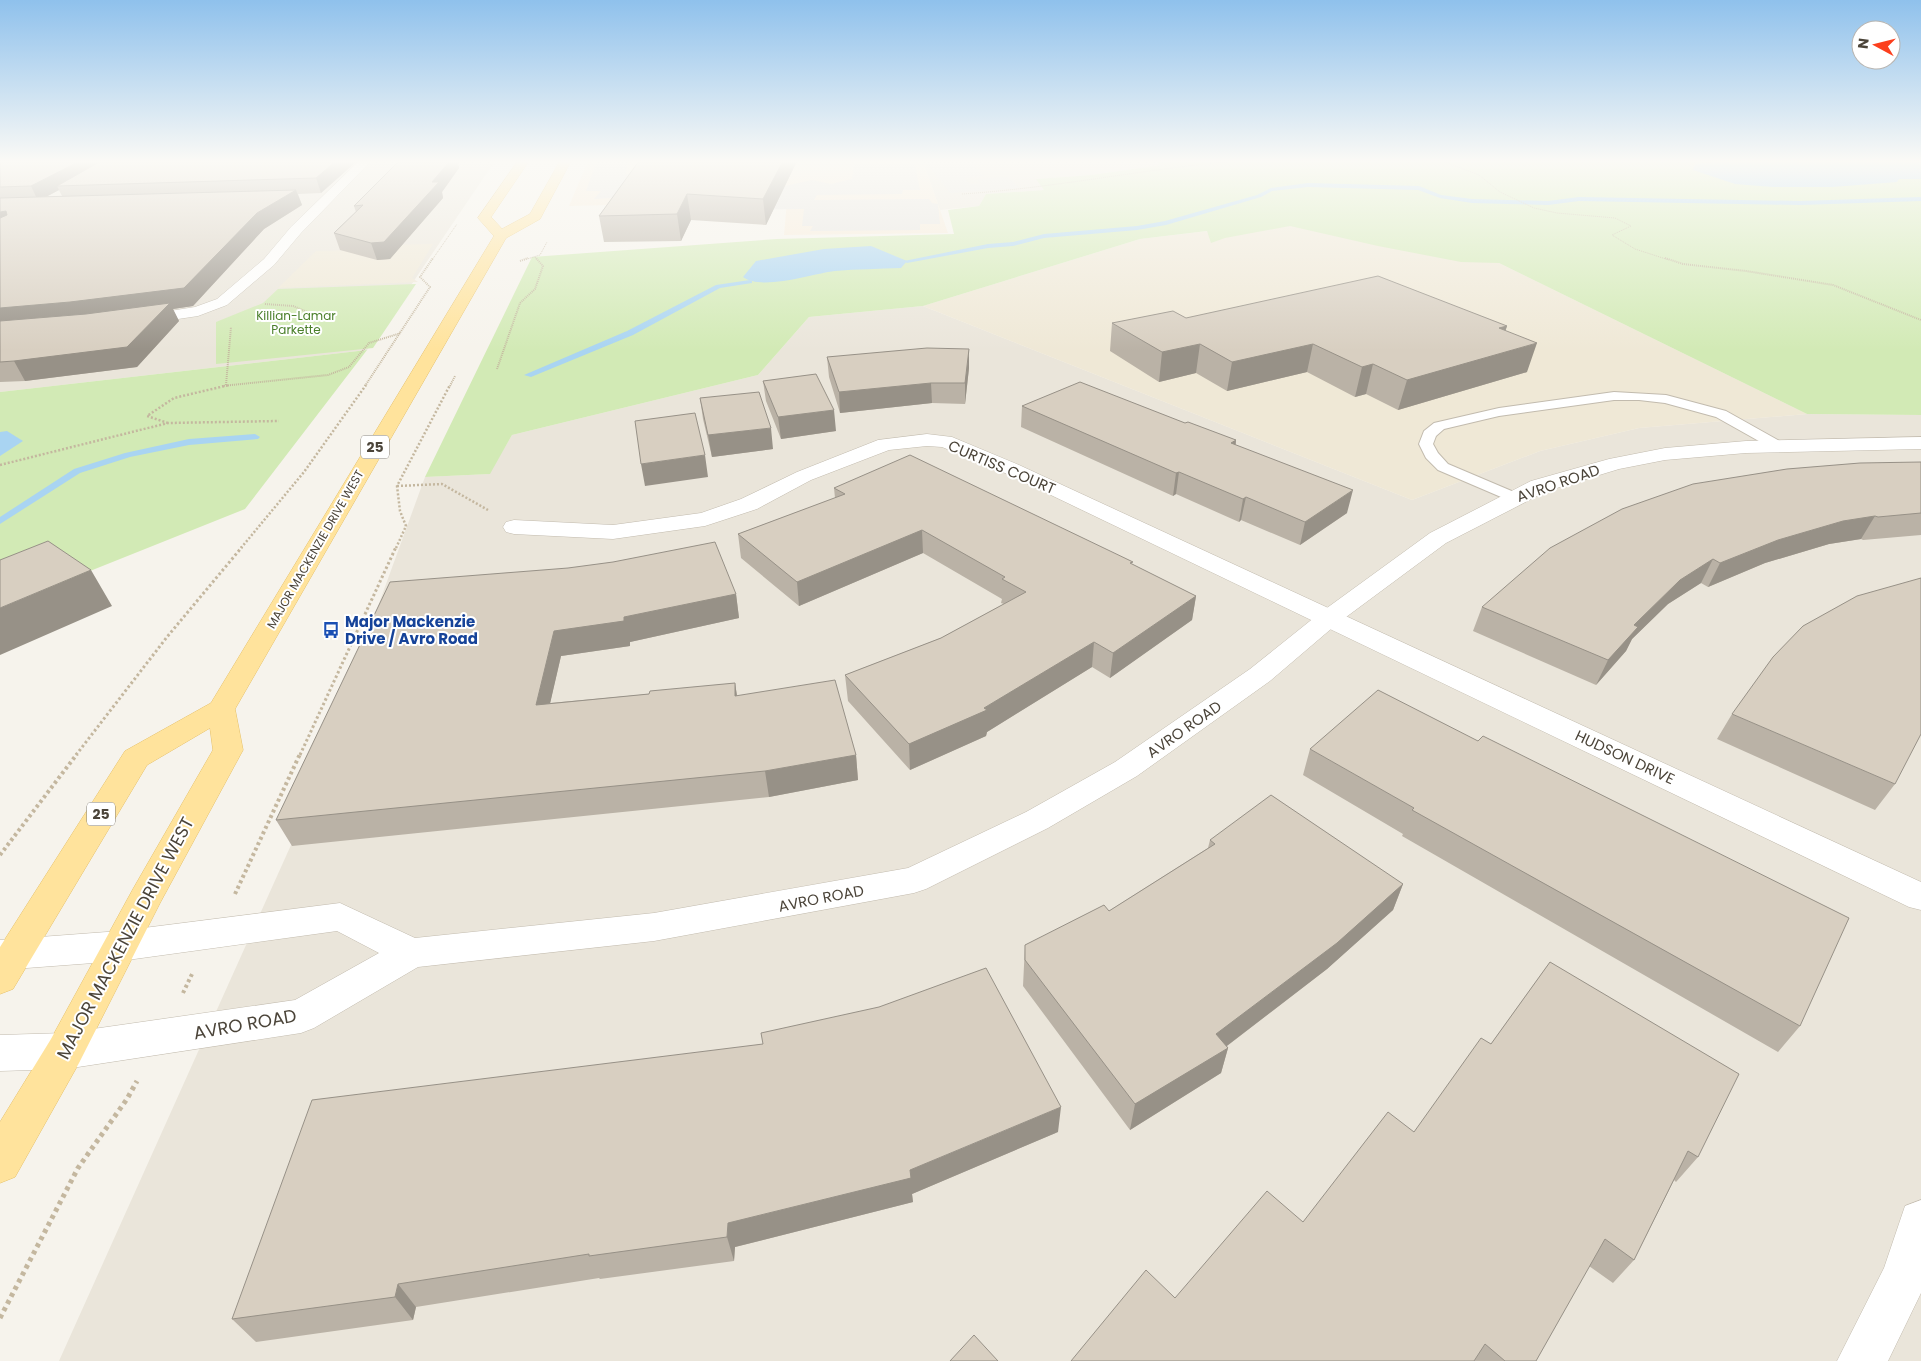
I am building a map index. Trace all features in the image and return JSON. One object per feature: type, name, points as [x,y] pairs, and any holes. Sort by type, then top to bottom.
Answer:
[{"type":"main road","points":[[491,225],[501,235],[520,225]]},
{"type":"main road","name":"MAJOR MACKENZIE DRIVE WEST","points":[[5,963],[136,758],[221,709],[501,235]]},
{"type":"main road","name":"MAJOR MACKENZIE DRIVE WEST","points":[[0,1162],[65,1051],[120,946],[228,750],[221,709]]},
{"type":"street","points":[[122,322],[198,311],[222,302],[269,262],[302,225]]},
{"type":"street","name":"CURTISS COURT","points":[[514,527],[613,532],[704,519],[749,504],[804,476],[885,444],[927,440],[945,441],[1012,470],[1329,618]]},
{"type":"street","name":"AVRO ROAD","points":[[0,1053],[65,1051],[301,1016],[412,953],[654,927],[914,880],[1037,820],[1126,769],[1260,676],[1329,618],[1438,538],[1540,486],[1616,463],[1665,454],[1778,446],[1921,443]]},
{"type":"street","name":"HUDSON DRIVE","points":[[1329,618],[1921,897]]},
{"type":"street","points":[[5,963],[340,917],[412,953]]},
{"type":"street","points":[[1862,1361],[1905,1276],[1921,1222]]},
{"type":"lane","points":[[1515,498],[1443,467],[1430,455],[1426,444],[1429,434],[1440,426],[1500,412],[1614,396],[1639,396],[1685,403],[1721,414],[1778,446]]},
{"type":"path","points":[[0,855],[167,637],[304,472],[401,333],[430,287],[420,277],[457,225]]},
{"type":"path","points":[[1630,225],[1632,226],[1612,235],[1635,249],[1683,264],[1746,271],[1833,285],[1921,320]]},
{"type":"path","points":[[516,262],[540,255],[550,236]]},
{"type":"path","points":[[497,369],[520,304],[535,289],[543,266],[535,257]]},
{"type":"path","points":[[265,304],[294,306],[312,314]]},
{"type":"path","points":[[226,385],[231,326]]},
{"type":"path","points":[[168,423],[147,416],[174,398],[226,385],[328,375],[348,367],[369,343],[401,333]]},
{"type":"path","points":[[231,901],[406,526],[400,511],[397,486],[457,373]]},
{"type":"path","points":[[0,465],[168,423],[279,421]]},
{"type":"path","points":[[397,486],[442,484],[514,527]]},
{"type":"path","points":[[0,1318],[78,1168],[127,1099]]},
{"type":"shaded area","points":[[0,225],[452,225],[367,350],[0,392]]},
{"type":"shaded area","points":[[785,225],[945,225],[948,233],[784,235]]},
{"type":"shaded area","points":[[920,225],[920,230],[810,231],[813,226],[802,226]]},
{"type":"shaded area","points":[[1264,225],[1311,225],[1499,263],[1807,414],[1639,428],[1540,451],[1412,500],[923,306],[1140,239]]},
{"type":"shaded area","points":[[433,244],[412,278],[418,282],[278,288],[316,251],[362,250],[385,245]]},
{"type":"shaded area","points":[[923,306],[1412,500],[1540,451],[1639,428],[1807,414],[1921,415],[1921,1361],[59,1361],[291,845],[425,477],[489,474],[512,435],[758,375],[809,317]]},
{"type":"green space","points":[[952,225],[1921,225],[1921,415],[1807,414],[1499,263],[1461,262],[1290,226],[1225,238],[1211,243],[1207,231],[1140,239],[923,306],[809,317],[758,375],[512,435],[490,474],[425,477],[532,257],[777,239],[954,234]]},
{"type":"green space","name":"Killian-Lamar Parkette","points":[[416,284],[373,348],[216,364],[216,322],[263,303],[278,289]]},
{"type":"green space","points":[[367,350],[245,509],[0,607],[0,392]]},
{"type":"water","points":[[871,246],[907,261],[901,268],[835,271],[774,282],[751,281],[743,277],[756,261],[824,249]]},
{"type":"water","points":[[7,431],[23,441],[0,456],[0,432]]},
{"type":"building","points":[[0,225],[246,225],[184,288],[70,302],[0,308]]},
{"type":"building","points":[[343,225],[400,225],[384,242],[371,243],[334,233]]},
{"type":"building","points":[[1378,276],[1507,326],[1499,328],[1537,343],[1407,380],[1373,364],[1362,367],[1313,344],[1232,362],[1200,344],[1162,352],[1112,323],[1173,311],[1186,318]]},
{"type":"building","points":[[170,303],[127,347],[0,362],[0,321],[86,314]]},
{"type":"building","points":[[927,348],[969,349],[965,383],[931,383],[839,392],[827,357]]},
{"type":"building","points":[[816,374],[834,410],[778,417],[763,381]]},
{"type":"building","points":[[1080,382],[1185,423],[1188,422],[1236,440],[1231,443],[1353,490],[1305,522],[1246,497],[1243,499],[1179,472],[1176,473],[1022,406]]},
{"type":"building","points":[[759,392],[771,428],[708,435],[700,398]]},
{"type":"building","points":[[695,413],[705,455],[641,464],[635,421]]},
{"type":"building","points":[[910,455],[1133,562],[1130,563],[1196,596],[1113,653],[1094,642],[984,708],[987,710],[909,744],[845,675],[941,638],[1026,592],[1002,579],[1005,577],[922,530],[797,582],[738,534],[845,494],[834,488]]},
{"type":"building","points":[[1921,462],[1921,513],[1875,516],[1843,521],[1778,540],[1720,563],[1713,559],[1680,580],[1634,625],[1638,627],[1608,660],[1482,607],[1550,548],[1622,509],[1693,484],[1787,469],[1860,463]]},
{"type":"building","points":[[48,541],[91,570],[0,608],[0,560]]},
{"type":"building","points":[[715,542],[736,594],[624,617],[624,621],[554,631],[536,705],[735,683],[735,696],[835,680],[856,755],[765,771],[276,820],[390,582],[568,568],[613,562]]},
{"type":"building","points":[[1921,578],[1921,734],[1895,784],[1732,714],[1773,657],[1803,626],[1857,596]]},
{"type":"building","points":[[1378,690],[1478,741],[1483,736],[1849,918],[1800,1026],[1412,810],[1414,808],[1310,749]]},
{"type":"building","points":[[1271,795],[1403,884],[1337,943],[1216,1034],[1228,1048],[1135,1104],[1025,960],[1025,945],[1104,905],[1109,911],[1215,844],[1210,840]]},
{"type":"building","points":[[1550,962],[1739,1074],[1698,1157],[1688,1151],[1634,1260],[1605,1239],[1536,1361],[1505,1361],[1485,1344],[1474,1361],[1071,1361],[1146,1270],[1175,1298],[1267,1191],[1303,1222],[1388,1112],[1414,1132],[1481,1038],[1491,1044]]},
{"type":"building","points":[[986,968],[1061,1107],[910,1170],[911,1178],[728,1223],[727,1237],[589,1256],[589,1254],[398,1284],[395,1297],[232,1319],[312,1100],[763,1044],[761,1033],[879,1007]]},
{"type":"building","points":[[974,1335],[998,1361],[950,1361]]},
{"type":"waterway","points":[[907,261],[988,246],[1013,244],[1044,236],[1157,225]]},
{"type":"waterway","points":[[528,375],[630,333],[718,286],[750,282]]},
{"type":"waterway","points":[[0,521],[77,471],[128,455],[189,442],[255,437]]},
{"type":"place","name":"Major Mackenzie Drive / Avro Road","points":[[331,630]]}]
